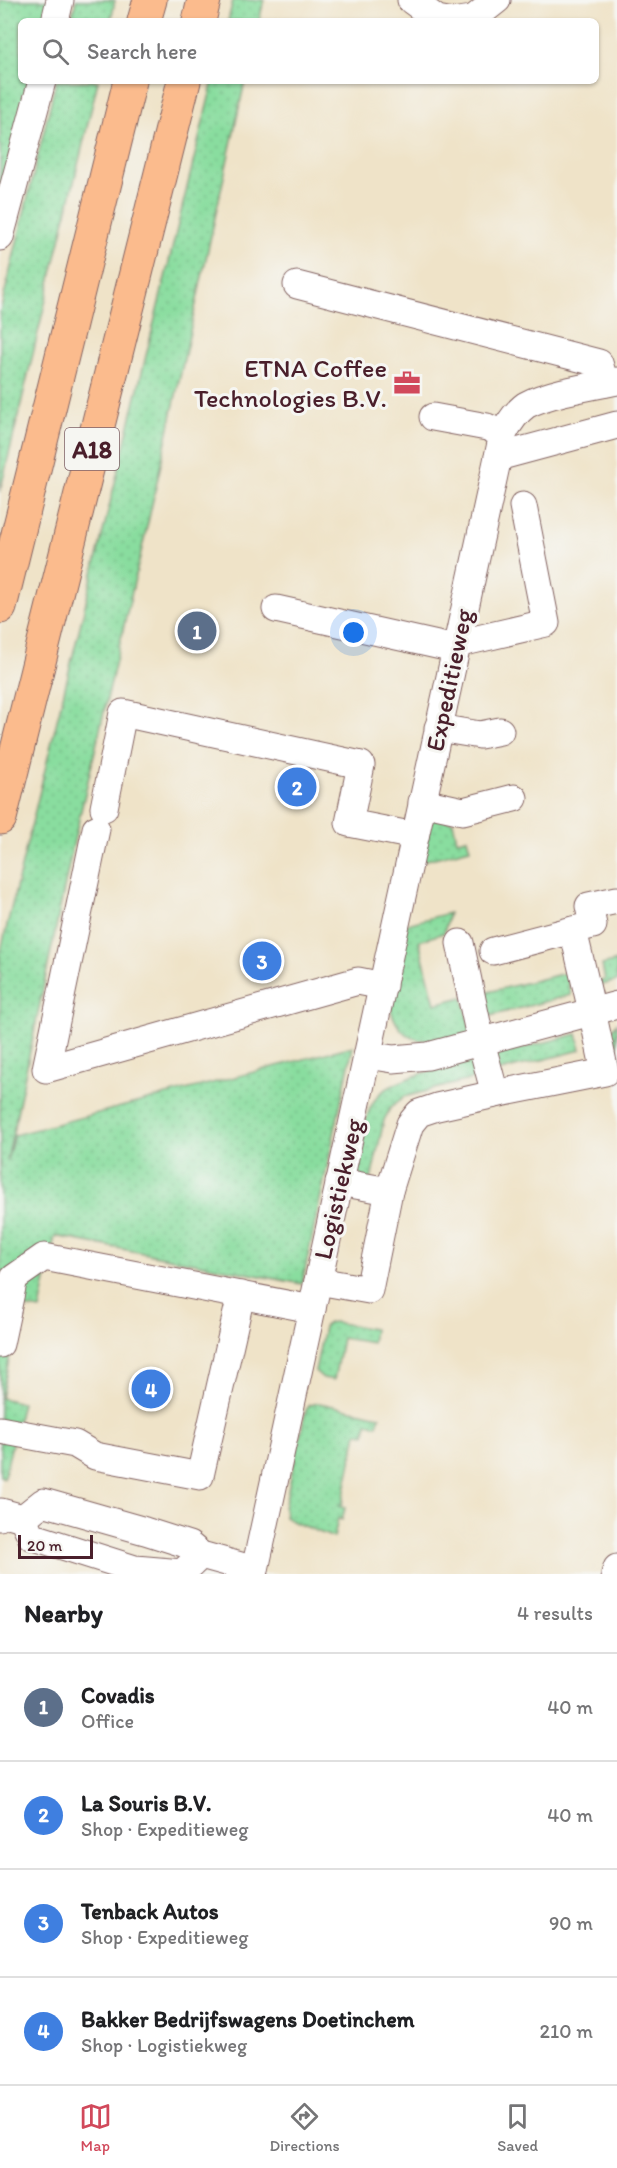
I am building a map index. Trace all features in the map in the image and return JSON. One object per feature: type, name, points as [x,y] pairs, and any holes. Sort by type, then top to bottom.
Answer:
[{"type":"highway","points":[[145,18],[150,0]]},
{"type":"highway","points":[[200,18],[204,0]]},
{"type":"highway","name":"A18","points":[[0,607],[129,84]]},
{"type":"highway","name":"A18","points":[[0,818],[183,84]]},
{"type":"street","points":[[56,18],[60,0]]},
{"type":"street","points":[[411,0],[434,18]]},
{"type":"street","points":[[473,18],[497,0]]},
{"type":"street","points":[[0,237],[41,84]]},
{"type":"street","points":[[297,285],[599,363],[611,382]]},
{"type":"street","name":"Expeditieweg","points":[[368,1055],[500,445],[511,419],[526,406],[558,394],[611,382]]},
{"type":"street","points":[[433,417],[487,427],[500,445],[617,425]]},
{"type":"street","points":[[276,609],[456,646],[546,623],[523,506]]},
{"type":"street","points":[[383,986],[358,981],[46,1070],[123,713],[361,765],[349,823],[415,836]]},
{"type":"street","points":[[438,728],[480,735],[500,731]]},
{"type":"street","points":[[422,802],[463,811],[514,798]]},
{"type":"street","points":[[493,951],[592,925],[589,906],[617,900]]},
{"type":"street","points":[[318,1281],[369,1290],[389,1191],[410,1124],[419,1113],[495,1094],[605,1072],[605,1008],[573,930]]},
{"type":"street","points":[[460,943],[481,1042],[495,1094]]},
{"type":"street","points":[[368,1055],[393,1059],[428,1056],[605,1008]]},
{"type":"street","name":"Logistiekweg","points":[[255,1572],[368,1055]]},
{"type":"street","points":[[339,1182],[389,1191]]},
{"type":"street","points":[[0,1344],[14,1278],[44,1257],[312,1309]]},
{"type":"street","points":[[0,1430],[75,1444],[95,1456],[200,1476],[241,1295]]},
{"type":"street","points":[[201,1555],[182,1573],[135,1569],[31,1536],[11,1518],[43,1502],[189,1545],[201,1555],[255,1572]]},
{"type":"street","points":[[615,1574],[617,1568]]},
{"type":"green space","points":[[0,0],[51,0],[46,18],[18,18],[18,84],[29,84],[0,201]]},
{"type":"green space","points":[[76,0],[115,0],[112,18],[72,18]]},
{"type":"green space","points":[[233,0],[264,0],[260,18],[229,18]]},
{"type":"green space","points":[[55,84],[97,84],[0,492],[0,312]]},
{"type":"green space","points":[[212,84],[244,84],[149,518],[74,841],[7,1161],[14,1135],[353,1046],[302,1284],[55,1236],[40,1310],[20,1307],[1,1398],[22,1403],[4,1478],[0,1476],[0,954]]},
{"type":"green space","points":[[431,817],[453,822],[457,840],[467,838],[470,849],[423,861]]},
{"type":"green space","points":[[449,913],[444,933],[419,941],[435,1004],[463,997],[471,1033],[434,1040],[413,1038],[404,1033],[391,1010],[407,924]]},
{"type":"green space","points":[[617,961],[617,981],[598,986],[597,982],[605,980],[602,965]]},
{"type":"green space","points":[[566,973],[571,995],[486,1017],[480,994]]},
{"type":"green space","points":[[617,1023],[617,1073],[610,1033]]},
{"type":"green space","points":[[577,1034],[581,1050],[496,1072],[492,1056]]},
{"type":"green space","points":[[467,1060],[479,1071],[477,1078],[404,1097],[391,1107],[384,1120],[371,1180],[361,1177],[356,1169],[363,1132],[368,1113],[377,1097],[406,1079]]},
{"type":"green space","points":[[333,1322],[374,1329],[372,1343],[342,1338],[334,1380],[323,1378],[315,1371],[324,1327]]},
{"type":"green space","points":[[319,1403],[380,1416],[377,1425],[367,1423],[365,1434],[357,1433],[342,1505],[339,1506],[345,1508],[342,1520],[338,1518],[334,1538],[293,1522],[285,1517],[284,1508],[306,1410],[310,1405]]},
{"type":"place","name":"ETNA Coffee Technologies B.V.","points":[[407,383]]},
{"type":"place","name":"Covadis","points":[[197,631]]},
{"type":"place","name":"La Souris B.V.","points":[[297,787]]},
{"type":"place","name":"Tenback Autos","points":[[262,961]]},
{"type":"place","name":"Bakker Bedrijfswagens Doetinchem","points":[[151,1389]]}]
